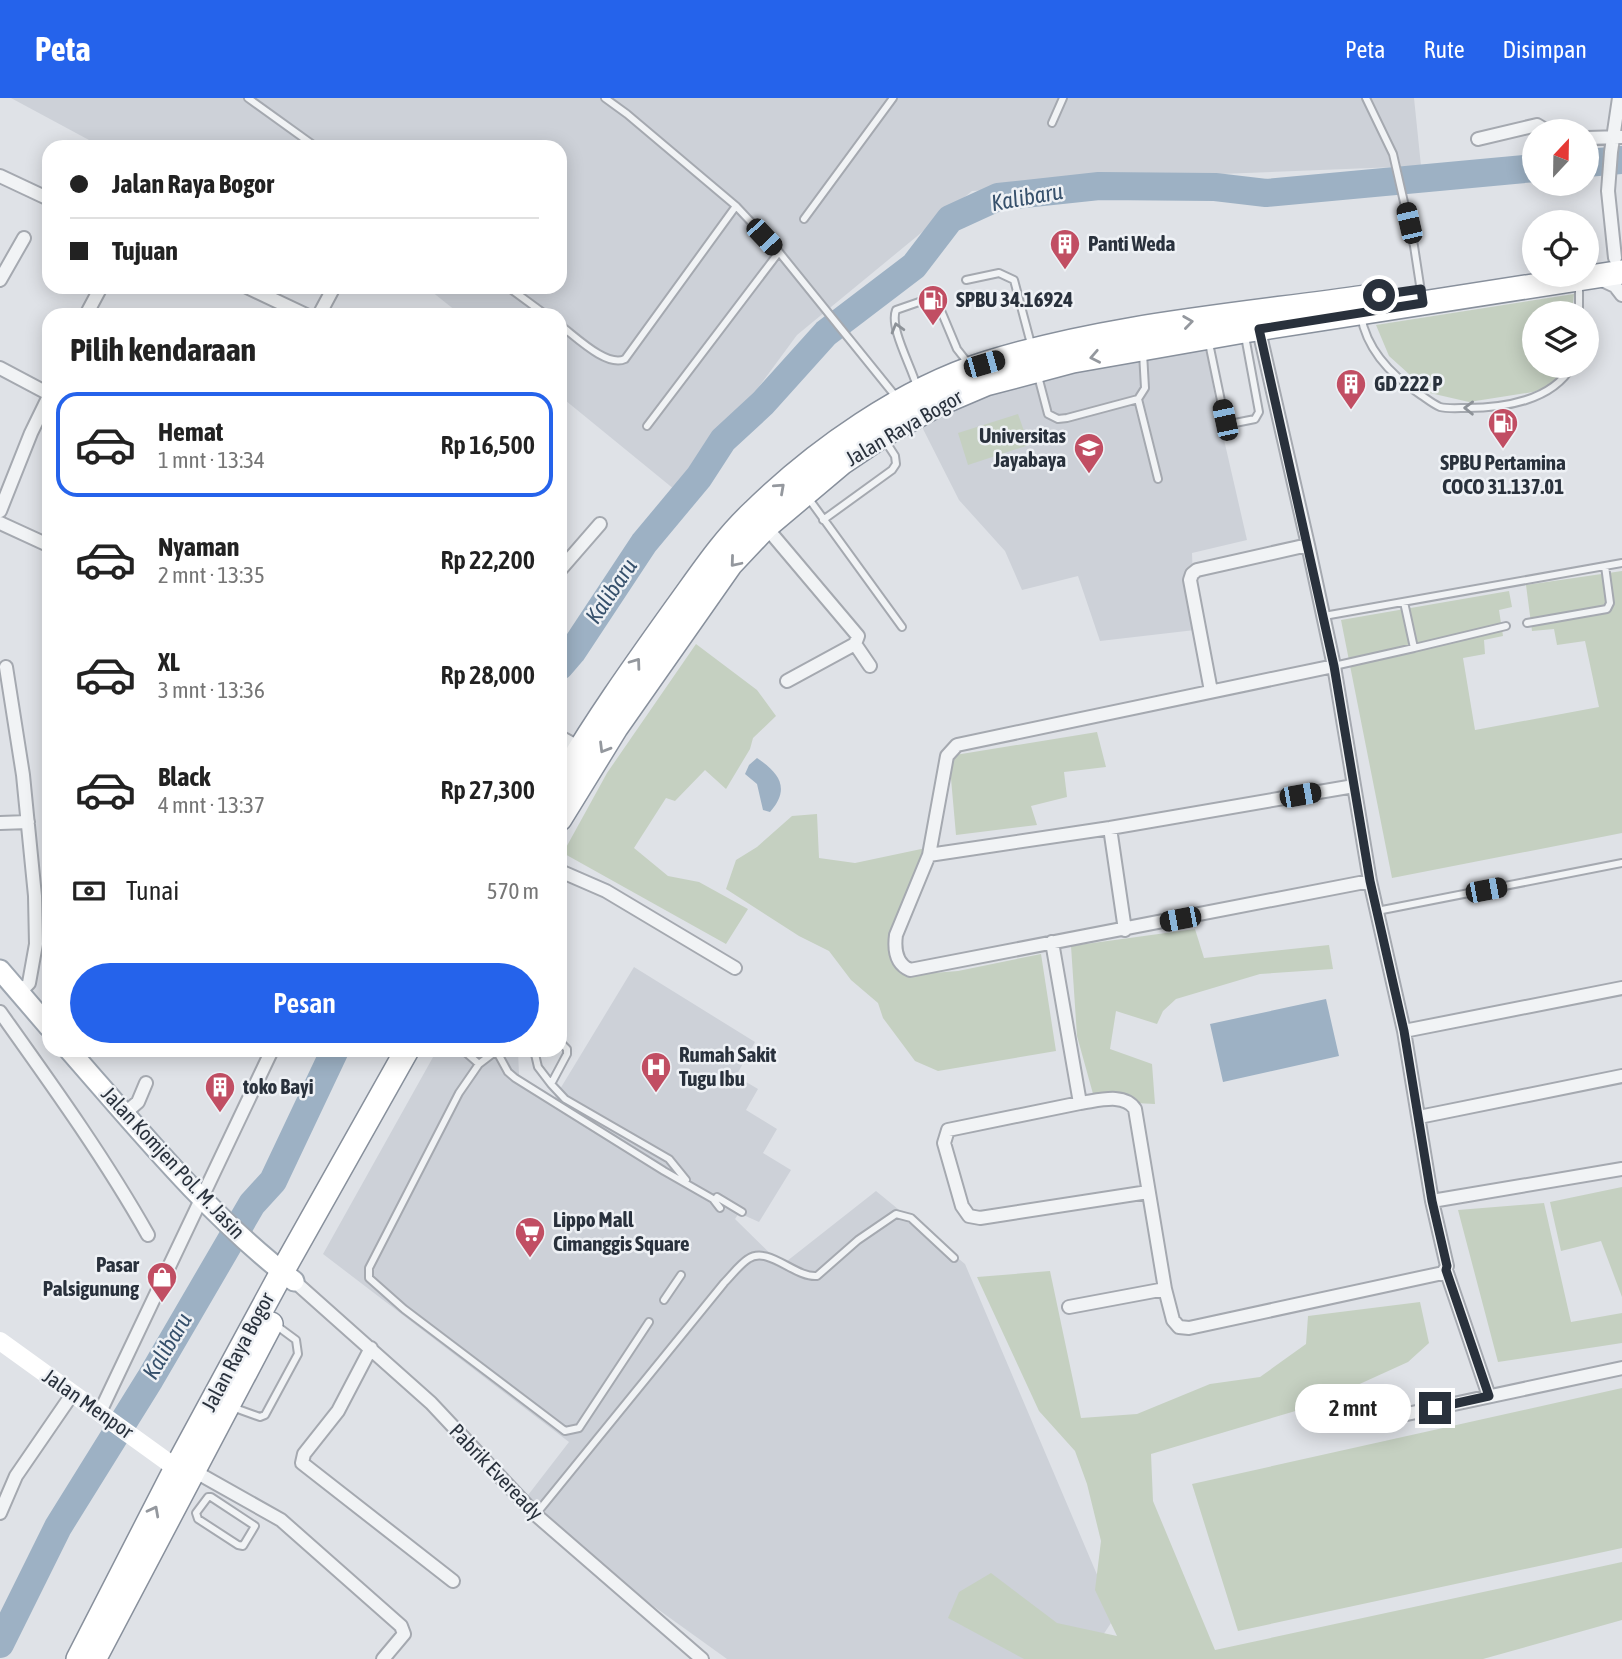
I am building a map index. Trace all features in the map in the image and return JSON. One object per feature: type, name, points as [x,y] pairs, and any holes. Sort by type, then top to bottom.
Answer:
[{"type":"highway","name":"Jalan Raya Bogor","points":[[1599,269],[1620,262]]},
{"type":"highway","name":"Jalan Raya Bogor","points":[[1422,296],[1522,273]]},
{"type":"highway","name":"Jalan Raya Bogor","points":[[567,808],[616,728],[731,564],[766,527],[804,493],[882,436],[910,404],[959,394],[1035,360],[1115,333],[1252,324],[1522,282]]},
{"type":"highway","name":"Jalan Raya Bogor","points":[[570,743],[631,671],[716,553],[752,513],[831,446],[973,368],[1143,348],[1208,337],[1252,324]]},
{"type":"highway","name":"Jalan Raya Bogor","points":[[78,1659],[185,1469],[403,1057]]},
{"type":"highway","name":"Jalan Raya Bogor","points":[[185,1469],[228,1406],[272,1322],[288,1276],[420,1057]]},
{"type":"highway","name":"Jalan Raya Bogor","points":[[95,1659],[193,1497],[185,1469]]},
{"type":"main road","points":[[0,970],[42,1019]]},
{"type":"main road","name":"Jalan Komjen Pol. M. Jasin","points":[[75,1057],[200,1199],[288,1276]]},
{"type":"street","points":[[1619,98],[1618,137],[1611,152],[1608,191],[1620,262]]},
{"type":"street","points":[[1478,139],[1522,129]]},
{"type":"street","points":[[1600,138],[1618,137]]},
{"type":"street","points":[[0,176],[42,196]]},
{"type":"street","points":[[0,280],[24,238]]},
{"type":"street","points":[[1599,279],[1615,286],[1622,295]]},
{"type":"street","points":[[262,294],[291,308]]},
{"type":"street","points":[[1252,324],[1324,617],[1370,881],[1404,1031],[1446,1270],[1489,1396]]},
{"type":"street","points":[[0,368],[42,389]]},
{"type":"street","points":[[0,511],[42,406]]},
{"type":"street","points":[[0,523],[42,542]]},
{"type":"street","points":[[567,562],[600,524]]},
{"type":"street","points":[[766,527],[857,633],[858,639],[855,644],[787,681]]},
{"type":"street","points":[[1211,691],[1190,580],[1192,574],[1197,570],[1308,545]]},
{"type":"street","points":[[855,644],[870,666]]},
{"type":"street","points":[[1334,666],[957,745],[947,756],[929,855],[896,935],[897,957],[911,970],[1370,881]]},
{"type":"street","points":[[6,667],[35,896],[36,944],[29,983],[19,993]]},
{"type":"street","points":[[929,855],[1110,828],[1354,786]]},
{"type":"street","points":[[0,822],[27,822]]},
{"type":"street","points":[[1110,828],[1125,930]]},
{"type":"street","points":[[567,874],[606,891],[735,968]]},
{"type":"street","points":[[1052,942],[1080,1103]]},
{"type":"street","points":[[1404,1031],[1622,988]]},
{"type":"street","points":[[0,1012],[71,1112],[148,1234]]},
{"type":"street","points":[[106,1416],[200,1199],[269,1057]]},
{"type":"street","points":[[1419,1117],[1622,1076]]},
{"type":"street","points":[[124,1114],[138,1102],[146,1083]]},
{"type":"street","points":[[1148,1192],[980,1218],[969,1216],[965,1212],[944,1143],[948,1130],[1080,1103],[1120,1099],[1132,1104],[1135,1109],[1165,1289],[1173,1320],[1180,1327],[1189,1328],[1433,1276],[1446,1270]]},
{"type":"street","points":[[1432,1201],[1622,1169]]},
{"type":"street","name":"Pabrik Eveready","points":[[288,1276],[431,1403],[536,1515],[702,1659]]},
{"type":"street","points":[[1069,1307],[1165,1289]]},
{"type":"street","name":"Jalan Menpor","points":[[0,1341],[185,1469]]},
{"type":"street","points":[[371,1348],[338,1411],[304,1454],[302,1463],[453,1581]]},
{"type":"street","points":[[1407,1414],[1622,1368]]},
{"type":"street","points":[[0,1513],[16,1476],[74,1393]]},
{"type":"street","points":[[185,1469],[281,1520],[401,1626],[404,1634],[383,1659]]},
{"type":"lane","points":[[248,98],[306,140]]},
{"type":"lane","points":[[605,98],[736,206],[779,252],[852,343],[910,404]]},
{"type":"lane","points":[[804,219],[892,98]]},
{"type":"lane","points":[[1052,123],[1063,98]]},
{"type":"lane","points":[[1366,98],[1394,154],[1422,296]]},
{"type":"lane","points":[[567,330],[608,360],[620,362],[625,359],[736,206]]},
{"type":"lane","points":[[647,426],[779,252]]},
{"type":"lane","points":[[966,280],[999,273],[1014,280],[1035,360],[1041,395],[1048,414],[1054,418],[1067,418],[1138,399],[1145,388],[1143,348]]},
{"type":"lane","points":[[518,294],[536,308]]},
{"type":"lane","points":[[910,404],[913,370],[894,323],[896,310],[922,301],[939,306],[957,349],[973,368]]},
{"type":"lane","points":[[1359,306],[1363,330],[1389,371],[1441,407],[1484,408],[1515,404],[1557,385],[1563,378]]},
{"type":"lane","points":[[1208,337],[1225,420],[1235,424],[1255,419],[1259,412],[1252,324]]},
{"type":"lane","points":[[1138,399],[1158,479]]},
{"type":"lane","points":[[823,520],[892,470],[896,464],[895,456],[882,436]]},
{"type":"lane","points":[[804,493],[902,628]]},
{"type":"lane","points":[[1324,617],[1622,563]]},
{"type":"lane","points":[[1527,623],[1607,609],[1610,603],[1605,566]]},
{"type":"lane","points":[[1404,602],[1414,648]]},
{"type":"lane","points":[[1334,666],[1506,626]]},
{"type":"lane","points":[[1377,911],[1622,863]]},
{"type":"lane","points":[[471,1057],[479,1064]]},
{"type":"lane","points":[[488,1057],[479,1064],[458,1093],[375,1255],[368,1271],[369,1278],[404,1309],[565,1432],[579,1428],[649,1322]]},
{"type":"lane","points":[[500,1057],[508,1072],[515,1078],[713,1199],[720,1208]]},
{"type":"lane","points":[[535,1057],[537,1067],[565,1099],[668,1159],[687,1180],[742,1212]]},
{"type":"lane","points":[[551,1084],[565,1057]]},
{"type":"lane","points":[[536,1515],[724,1283],[747,1259],[754,1255],[763,1255],[804,1275],[817,1276],[858,1240],[896,1214],[911,1218],[954,1258]]},
{"type":"lane","points":[[664,1300],[681,1275]]},
{"type":"lane","points":[[228,1406],[260,1417],[265,1415],[298,1354],[296,1340],[272,1322]]},
{"type":"lane","points":[[193,1497],[211,1497],[256,1526],[247,1542],[243,1546],[238,1545],[198,1519],[193,1497]]},
{"type":"shaded area","points":[[11,98],[1414,98],[1421,166],[1194,175],[972,191],[797,335],[680,494],[567,402],[567,308],[452,308],[435,294],[567,294],[567,140],[89,140]]},
{"type":"shaded area","name":"Universitas Jayabaya","points":[[1206,346],[1217,409],[1247,540],[1192,553],[1195,630],[1100,641],[1078,576],[1022,590],[1005,551],[959,500],[922,427],[978,396],[1068,371]]},
{"type":"shaded area","points":[[634,967],[755,1042],[736,1076],[758,1089],[746,1110],[777,1129],[763,1153],[791,1170],[759,1222],[739,1213],[735,1219],[782,1265],[876,1191],[965,1264],[1115,1617],[1087,1659],[727,1659],[581,1554],[525,1499],[569,1442],[323,1254],[433,1057],[518,1057],[519,1075],[554,1099]]},
{"type":"green space","points":[[1574,294],[1573,301],[1529,301]]},
{"type":"green space","points":[[1522,302],[1522,378],[1561,378],[1560,382],[1533,392],[1469,402],[1430,393],[1389,356],[1376,325]]},
{"type":"green space","points":[[1018,414],[1029,445],[968,465],[958,433]]},
{"type":"green space","points":[[1622,571],[1622,833],[1392,878],[1341,620],[1509,591],[1512,607],[1499,610],[1503,636],[1484,640],[1485,654],[1463,658],[1475,730],[1599,707],[1585,641],[1557,645],[1554,629],[1532,631],[1526,585]]},
{"type":"green space","points":[[696,644],[757,690],[776,716],[753,738],[750,749],[726,789],[705,770],[675,801],[666,798],[634,848],[668,876],[699,882],[748,909],[726,944],[567,855],[567,846],[607,773]]},
{"type":"green space","points":[[1097,732],[1106,767],[1064,772],[1067,797],[1031,806],[1037,825],[956,835],[949,756]]},
{"type":"green space","points":[[817,814],[819,858],[855,863],[926,848],[890,936],[896,958],[920,974],[958,971],[1041,954],[1056,1051],[938,1071],[915,1061],[883,1018],[878,1003],[851,980],[829,951],[799,936],[726,889],[736,860],[757,847],[792,816]]},
{"type":"green space","points":[[1195,929],[1204,958],[1329,945],[1333,969],[1260,974],[1176,999],[1163,1011],[1157,1024],[1116,1011],[1110,1049],[1152,1064],[1155,1104],[1095,1101],[1077,1036],[1071,946]]},
{"type":"green space","points":[[1622,1187],[1622,1297],[1601,1241],[1561,1251],[1550,1202]]},
{"type":"green space","points":[[1544,1203],[1571,1322],[1622,1313],[1622,1343],[1498,1362],[1458,1210]]},
{"type":"green space","points":[[1050,1271],[1081,1418],[1137,1414],[1210,1384],[1260,1377],[1306,1344],[1308,1316],[1420,1302],[1429,1343],[1408,1362],[1309,1407],[1151,1454],[1153,1501],[1215,1650],[1622,1562],[1622,1620],[1483,1659],[1024,1659],[948,1618],[959,1592],[991,1573],[1057,1623],[1117,1636],[1095,1590],[1101,1541],[1087,1484],[1075,1451],[1039,1411],[977,1277]]},
{"type":"green space","points":[[1622,1388],[1622,1548],[1238,1631],[1192,1484]]},
{"type":"water","points":[[757,758],[771,769],[780,782],[780,796],[770,812],[763,810],[757,784],[745,774],[749,765]]},
{"type":"water","points":[[1326,999],[1339,1056],[1223,1082],[1210,1024]]},
{"type":"waterway","name":"Kalibaru","points":[[1600,162],[1622,160]]},
{"type":"waterway","name":"Kalibaru","points":[[567,658],[644,543],[699,477],[723,440],[763,403],[826,333],[914,266],[950,219],[998,197],[1099,186],[1215,187],[1266,193],[1522,169]]},
{"type":"waterway","name":"Kalibaru","points":[[0,1644],[58,1527],[150,1379],[252,1204],[273,1181],[332,1057]]},
{"type":"place","name":"Panti Weda","points":[[1065,271]]},
{"type":"place","name":"SPBU 34.16924","points":[[933,327]]},
{"type":"place","name":"GD 222 P","points":[[1351,411]]},
{"type":"place","name":"SPBU Pertamina COCO 31.137.01","points":[[1503,450]]},
{"type":"place","name":"Universitas Jayabaya","points":[[1089,475]]},
{"type":"place","name":"Rumah Sakit Tugu Ibu","points":[[656,1094]]},
{"type":"place","name":"toko Bayi","points":[[220,1114]]},
{"type":"place","name":"Lippo Mall Cimanggis Square","points":[[530,1259]]},
{"type":"place","name":"Pasar Palsigunung","points":[[162,1304]]},
{"type":"route","points":[[1379,295],[1421,289],[1423,303],[1259,329],[1334,666],[1370,881],[1404,1031],[1446,1270],[1489,1396],[1435,1408]]}]
